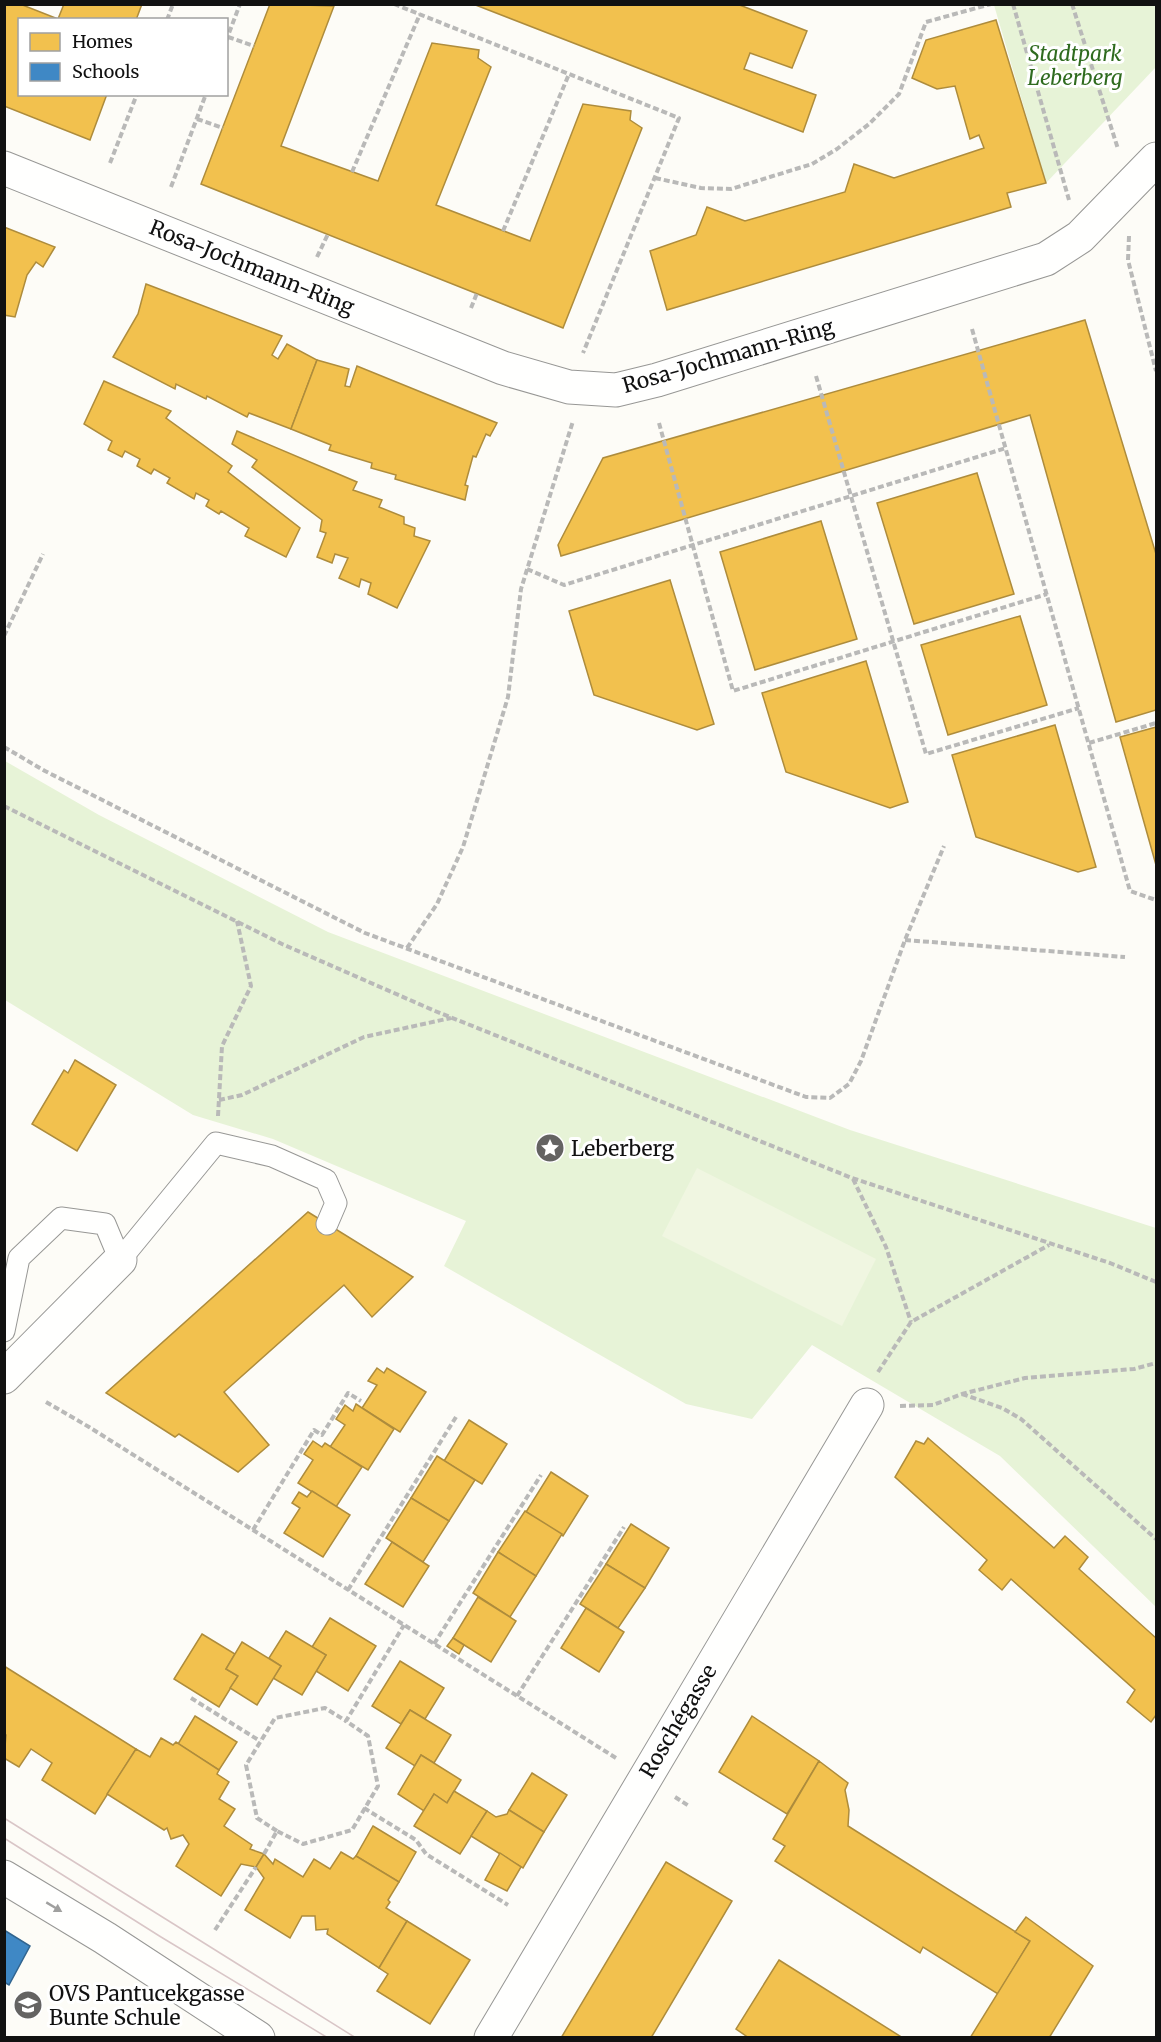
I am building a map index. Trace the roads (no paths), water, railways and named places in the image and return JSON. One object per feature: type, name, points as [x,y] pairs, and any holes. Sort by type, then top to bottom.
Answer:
[{"type":"street","name":"Rosa-Jochmann-Ring","points":[[4,168],[503,368],[572,403],[657,380],[1046,260],[1080,237],[1156,159]]},
{"type":"street","points":[[4,1377],[120,1260]]},
{"type":"street","name":"Roschégasse","points":[[491,2037],[645,1776],[878,1397]]},
{"type":"street","points":[[4,1876],[258,2037]]},
{"type":"lane","points":[[4,1331],[19,1258],[61,1218],[105,1224],[120,1260],[216,1143],[272,1156],[326,1180],[336,1203],[327,1224]]},
{"type":"tram line","points":[[4,1818],[356,2038]]},
{"type":"tram line","points":[[4,1838],[328,2038]]},
{"type":"place","name":"Leberberg","points":[[550,1148]]},
{"type":"place","name":"OVS Pantucekgasse Bunte Schule","points":[[28,2005]]},
{"type":"park label","name":"Stadtpark Leberberg","points":[[1075,65]]}]
